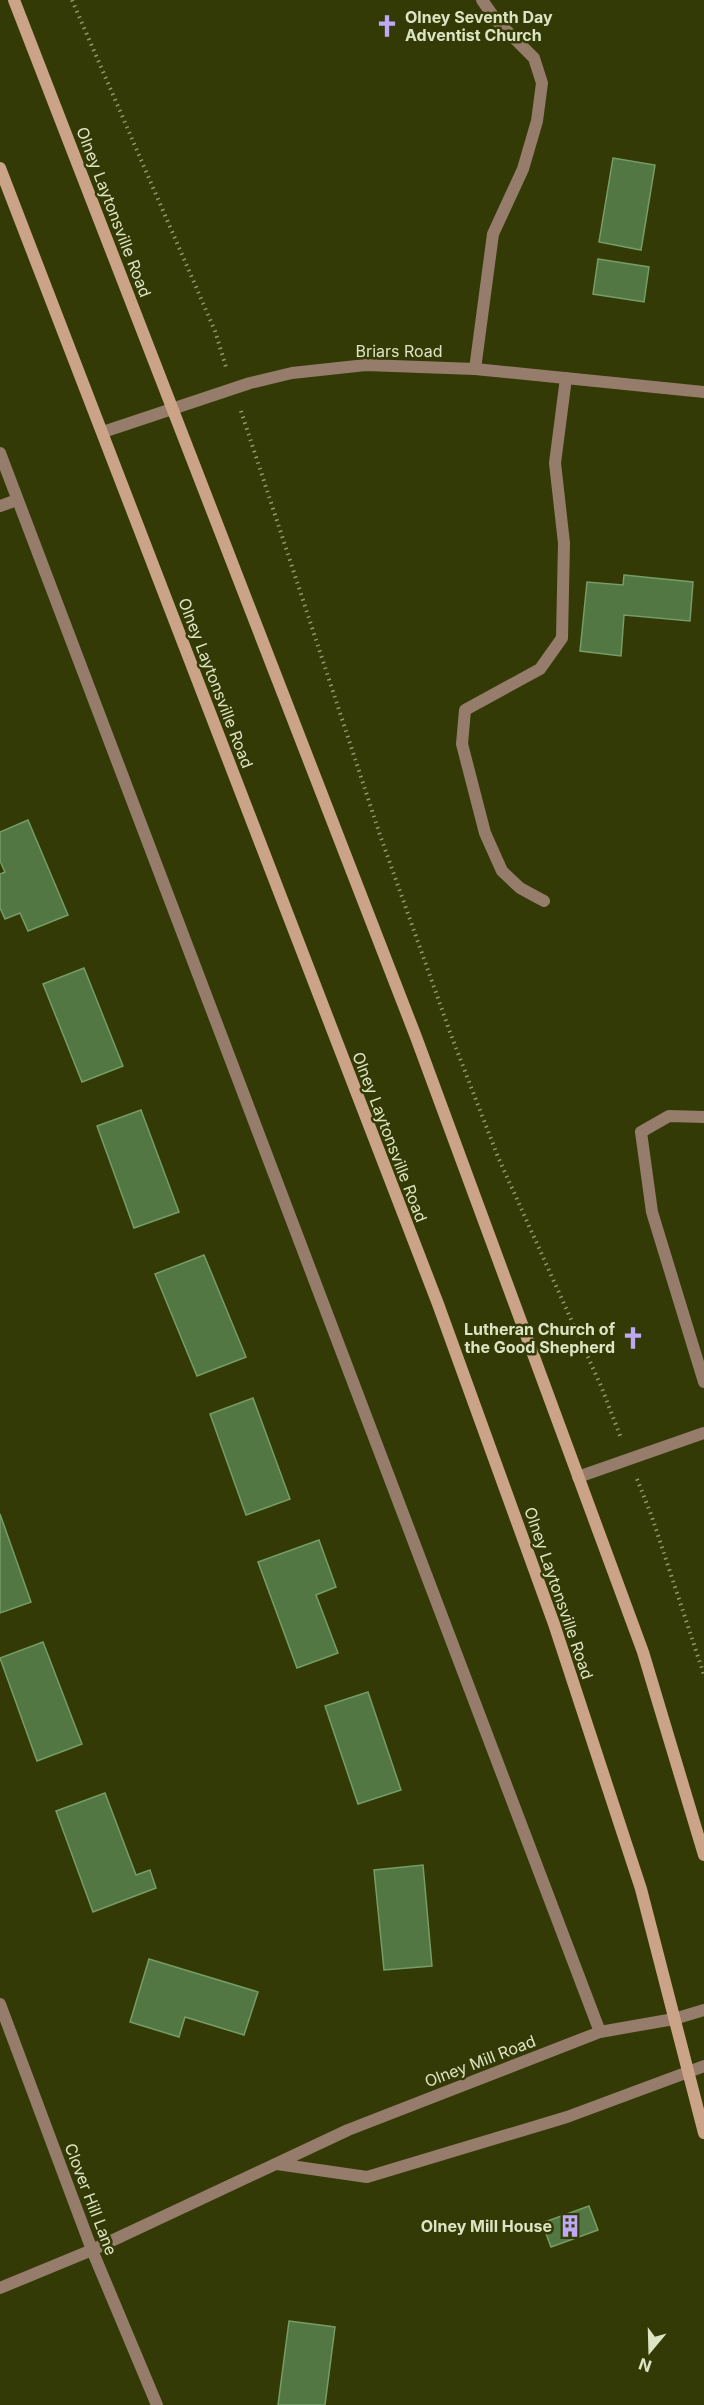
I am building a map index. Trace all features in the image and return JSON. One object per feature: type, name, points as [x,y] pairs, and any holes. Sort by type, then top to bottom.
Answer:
[{"type":"main road","name":"Olney Laytonsville Road","points":[[14,0],[416,1037],[643,1652],[704,1856]]},
{"type":"main road","name":"Olney Laytonsville Road","points":[[0,168],[433,1293],[554,1624],[640,1889],[704,2133]]},
{"type":"street","points":[[475,369],[493,234],[523,169],[537,121],[542,83],[534,58],[496,20],[482,0]]},
{"type":"street","name":"Briars Road","points":[[103,432],[233,388],[292,373],[366,365],[475,369],[704,392]]},
{"type":"street","points":[[544,902],[520,888],[502,871],[486,833],[462,744],[465,710],[540,669],[562,638],[564,543],[555,462],[566,378]]},
{"type":"street","points":[[0,453],[600,2032]]},
{"type":"street","points":[[0,506],[17,500]]},
{"type":"street","points":[[704,1117],[669,1116],[641,1132],[652,1212],[704,1382]]},
{"type":"street","points":[[578,1477],[704,1433]]},
{"type":"street","name":"Clover Hill Lane","points":[[0,2004],[92,2250],[157,2405]]},
{"type":"street","name":"Olney Mill Road","points":[[0,2288],[92,2250],[348,2130],[600,2032],[675,2019],[704,2010]]},
{"type":"street","points":[[276,2164],[367,2176],[567,2117],[704,2066]]},
{"type":"path","points":[[72,0],[215,331],[380,835],[452,1035],[498,1157],[601,1386],[652,1517],[704,1675]]},
{"type":"building","points":[[613,158],[655,165],[641,250],[599,242]]},
{"type":"building","points":[[598,259],[649,267],[644,302],[593,294]]},
{"type":"building","points":[[624,575],[693,582],[690,621],[624,615],[621,656],[580,651],[587,582],[623,585]]},
{"type":"building","points":[[28,820],[68,915],[28,931],[20,913],[5,919],[0,908],[0,874],[5,872],[0,861],[0,832]]},
{"type":"building","points":[[84,968],[123,1066],[82,1082],[43,984]]},
{"type":"building","points":[[141,1110],[179,1212],[134,1228],[97,1126]]},
{"type":"building","points":[[204,1255],[246,1357],[197,1376],[155,1274]]},
{"type":"building","points":[[253,1398],[290,1499],[246,1515],[210,1414]]},
{"type":"building","points":[[0,1514],[31,1602],[0,1613]]},
{"type":"building","points":[[319,1540],[336,1587],[316,1595],[338,1653],[297,1668],[258,1562]]},
{"type":"building","points":[[43,1642],[82,1744],[37,1761],[0,1658]]},
{"type":"building","points":[[368,1692],[401,1790],[358,1804],[325,1706]]},
{"type":"building","points":[[105,1793],[136,1875],[150,1870],[156,1888],[93,1912],[56,1811]]},
{"type":"building","points":[[423,1865],[432,1966],[384,1970],[374,1870]]},
{"type":"building","points":[[149,1959],[258,1992],[244,2035],[185,2017],[179,2037],[130,2022]]},
{"type":"building","name":"Olney Mill House","points":[[589,2206],[598,2230],[551,2247],[542,2223]]},
{"type":"building","points":[[289,2321],[335,2327],[325,2405],[278,2405]]},
{"type":"place","name":"Olney Seventh Day Adventist Church","points":[[387,26]]},
{"type":"place","name":"Lutheran Church of the Good Shepherd","points":[[633,1338]]},
{"type":"place","name":"Olney Mill House","points":[[570,2226]]}]
